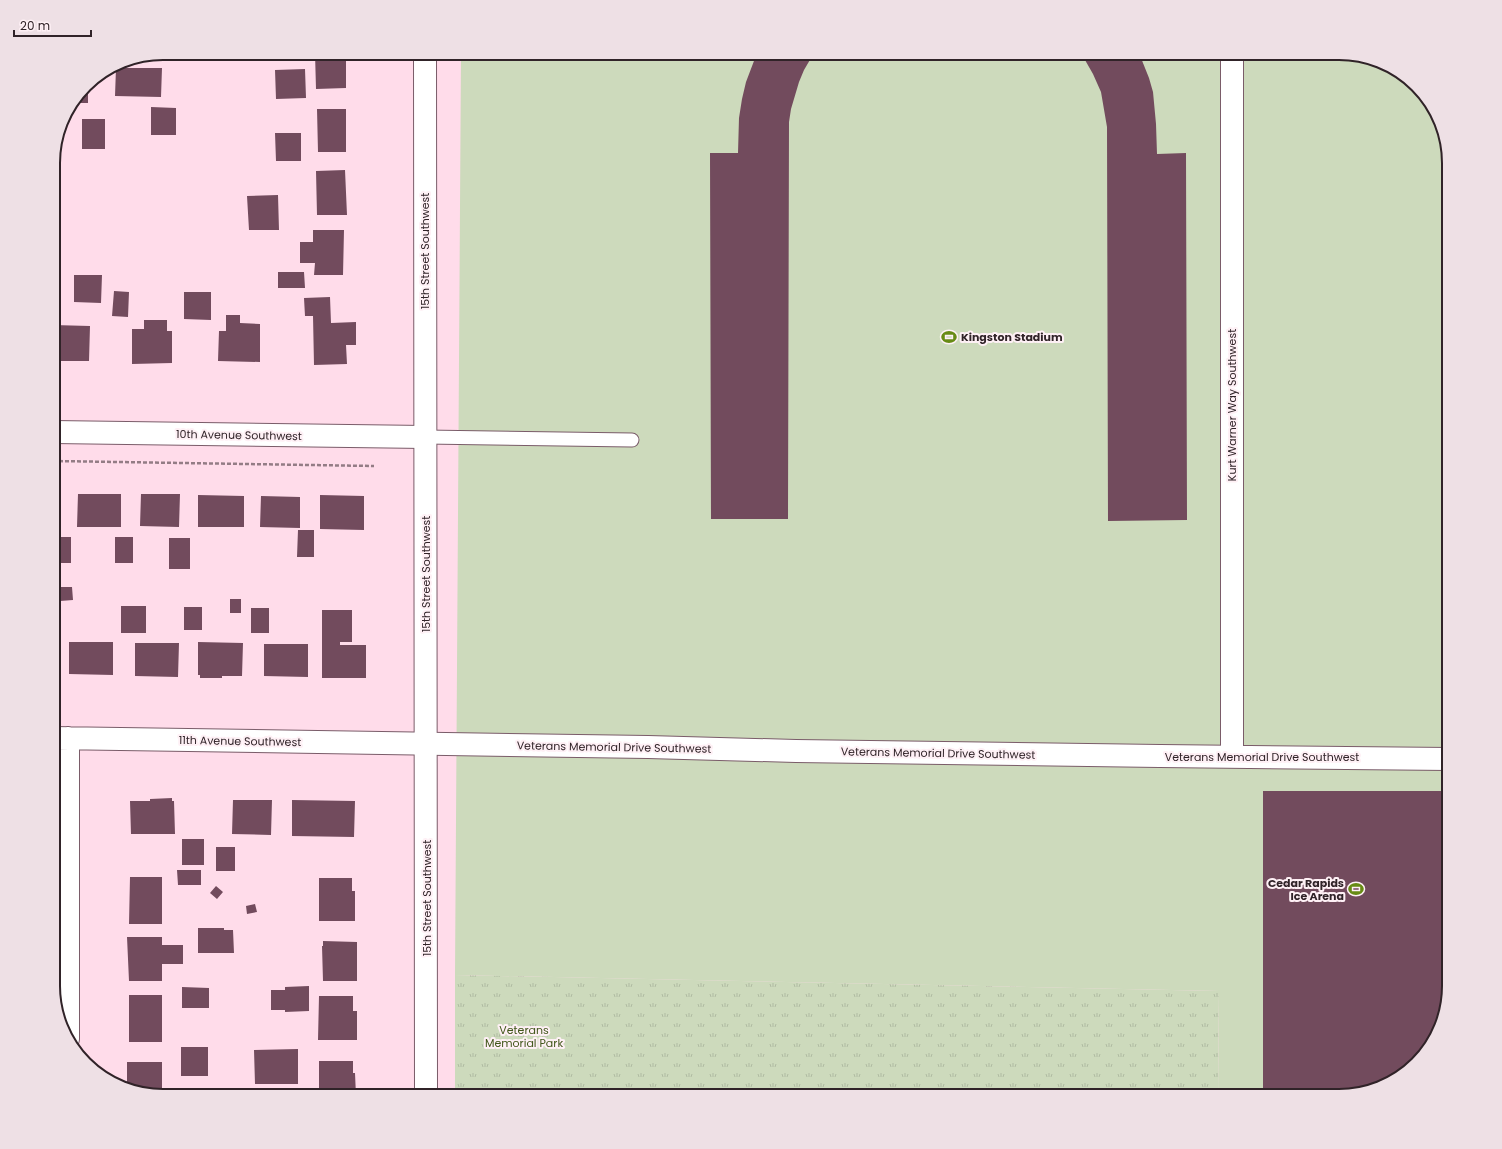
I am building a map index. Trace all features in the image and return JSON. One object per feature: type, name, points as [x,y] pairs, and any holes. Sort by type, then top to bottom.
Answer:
[{"type":"street","name":"15th Street Southwest","points":[[425,60],[427,744],[426,1089]]},
{"type":"street","name":"Kurt Warner Way Southwest","points":[[1232,60],[1232,757]]},
{"type":"street","name":"10th Avenue Southwest","points":[[60,432],[425,438]]},
{"type":"street","name":"11th Avenue Southwest","points":[[61,738],[427,744]]},
{"type":"street","points":[[61,738],[68,1024]]},
{"type":"street","name":"Veterans Memorial Drive Southwest","points":[[427,744],[1232,757],[1442,758]]},
{"type":"lane","points":[[425,438],[632,440]]},
{"type":"path","points":[[60,461],[374,466]]},
{"type":"green space","points":[[461,60],[1339,60],[1372,65],[1391,74],[1412,90],[1425,106],[1434,124],[1441,149],[1442,163],[1442,986],[1437,1019],[1421,1049],[1407,1063],[1396,1072],[1385,1078],[1372,1084],[1353,1088],[1218,1089],[1219,991],[455,975]]},
{"type":"green space","name":"Veterans Memorial Park","points":[[455,975],[1219,991],[1218,1089],[455,1089]]},
{"type":"building","points":[[315,60],[346,60],[346,88],[316,89]]},
{"type":"building","points":[[754,60],[810,60],[799,82],[791,109],[789,122],[788,519],[711,519],[710,153],[738,153],[739,118],[746,82]]},
{"type":"building","points":[[1085,60],[1142,60],[1153,92],[1157,154],[1186,153],[1187,520],[1108,521],[1107,127],[1101,92]]},
{"type":"building","points":[[124,68],[162,68],[161,97],[115,96],[116,72]]},
{"type":"building","points":[[305,69],[306,98],[276,99],[275,70]]},
{"type":"building","points":[[88,93],[88,103],[79,103]]},
{"type":"building","points":[[151,107],[176,108],[176,135],[151,135]]},
{"type":"building","points":[[317,109],[346,109],[346,152],[318,152]]},
{"type":"building","points":[[82,119],[105,119],[105,149],[82,149]]},
{"type":"building","points":[[275,133],[301,133],[301,161],[276,161]]},
{"type":"building","points":[[345,170],[347,215],[317,215],[316,171]]},
{"type":"building","points":[[278,195],[279,230],[249,230],[247,196]]},
{"type":"building","points":[[313,230],[344,230],[343,275],[314,275],[315,263],[300,263],[300,242],[313,242]]},
{"type":"building","points":[[278,272],[304,272],[305,288],[278,288]]},
{"type":"building","points":[[74,275],[102,275],[101,303],[74,302]]},
{"type":"building","points":[[114,291],[129,292],[128,317],[112,316]]},
{"type":"building","points":[[184,292],[211,292],[211,320],[184,319]]},
{"type":"building","points":[[330,297],[331,323],[356,322],[356,345],[346,345],[347,364],[314,365],[313,316],[305,316],[304,298]]},
{"type":"building","points":[[226,315],[240,315],[240,323],[260,324],[260,362],[218,361],[219,331],[226,331]]},
{"type":"building","points":[[144,320],[167,320],[167,331],[172,331],[172,363],[132,364],[132,329],[144,329]]},
{"type":"building","points":[[60,325],[90,326],[89,361],[60,361]]},
{"type":"building","points":[[78,494],[121,494],[121,527],[77,527]]},
{"type":"building","points":[[141,494],[180,494],[179,527],[140,526]]},
{"type":"building","points":[[198,495],[244,496],[244,527],[198,527]]},
{"type":"building","points":[[320,495],[364,496],[364,530],[320,529]]},
{"type":"building","points":[[261,496],[300,497],[300,528],[260,527]]},
{"type":"building","points":[[298,530],[314,530],[314,557],[297,557]]},
{"type":"building","points":[[60,537],[71,537],[71,563],[60,563]]},
{"type":"building","points":[[115,537],[133,537],[133,563],[115,563]]},
{"type":"building","points":[[169,538],[190,538],[190,569],[169,569]]},
{"type":"building","points":[[60,587],[72,587],[73,600],[60,601]]},
{"type":"building","points":[[230,599],[241,599],[241,613],[230,613]]},
{"type":"building","points":[[121,606],[146,606],[146,633],[121,633]]},
{"type":"building","points":[[184,607],[202,607],[202,630],[184,630]]},
{"type":"building","points":[[251,608],[269,608],[269,633],[251,633]]},
{"type":"building","points":[[322,610],[352,610],[352,642],[340,642],[340,645],[366,645],[366,678],[322,678]]},
{"type":"building","points":[[69,642],[113,642],[113,675],[69,674]]},
{"type":"building","points":[[198,642],[243,643],[242,676],[200,678],[200,675],[198,675]]},
{"type":"building","points":[[135,643],[179,643],[178,677],[135,676]]},
{"type":"building","points":[[264,644],[308,644],[308,677],[264,676]]},
{"type":"building","name":"Cedar Rapids Ice Arena","points":[[1263,791],[1442,791],[1442,986],[1437,1019],[1425,1043],[1407,1063],[1396,1072],[1372,1084],[1339,1089],[1263,1089]]},
{"type":"building","points":[[172,798],[172,801],[174,801],[175,834],[131,834],[130,801],[150,801],[150,799]]},
{"type":"building","points":[[233,800],[272,800],[271,835],[232,834]]},
{"type":"building","points":[[292,800],[355,801],[354,837],[292,836]]},
{"type":"building","points":[[182,839],[204,839],[204,865],[182,865]]},
{"type":"building","points":[[216,847],[235,847],[235,871],[216,871]]},
{"type":"building","points":[[177,870],[201,870],[201,885],[178,885]]},
{"type":"building","points":[[130,877],[162,877],[162,924],[129,924]]},
{"type":"building","points":[[319,878],[352,878],[352,891],[355,891],[355,921],[319,921]]},
{"type":"building","points":[[216,886],[223,892],[217,899],[210,893]]},
{"type":"building","points":[[255,904],[257,912],[247,914],[246,906]]},
{"type":"building","points":[[198,928],[224,928],[224,930],[233,930],[234,953],[198,953]]},
{"type":"building","points":[[127,937],[162,937],[162,945],[183,945],[183,964],[162,964],[162,981],[129,981]]},
{"type":"building","points":[[323,941],[357,942],[357,981],[323,981]]},
{"type":"building","points":[[309,986],[309,1011],[285,1012],[285,1010],[271,1010],[271,990],[285,990],[285,987]]},
{"type":"building","points":[[182,987],[209,988],[209,1008],[182,1008]]},
{"type":"building","points":[[129,995],[162,995],[162,1042],[129,1042]]},
{"type":"building","points":[[319,996],[353,996],[353,1011],[357,1011],[357,1040],[318,1040]]},
{"type":"building","points":[[181,1047],[208,1047],[208,1076],[181,1076]]},
{"type":"building","points":[[298,1049],[298,1084],[255,1084],[254,1050]]},
{"type":"building","points":[[319,1061],[353,1061],[356,1089],[319,1089]]},
{"type":"building","points":[[127,1062],[162,1062],[162,1089],[149,1088],[127,1083]]},
{"type":"place","name":"Kingston Stadium","points":[[949,337]]},
{"type":"place","name":"Cedar Rapids Ice Arena","points":[[1356,889]]}]
